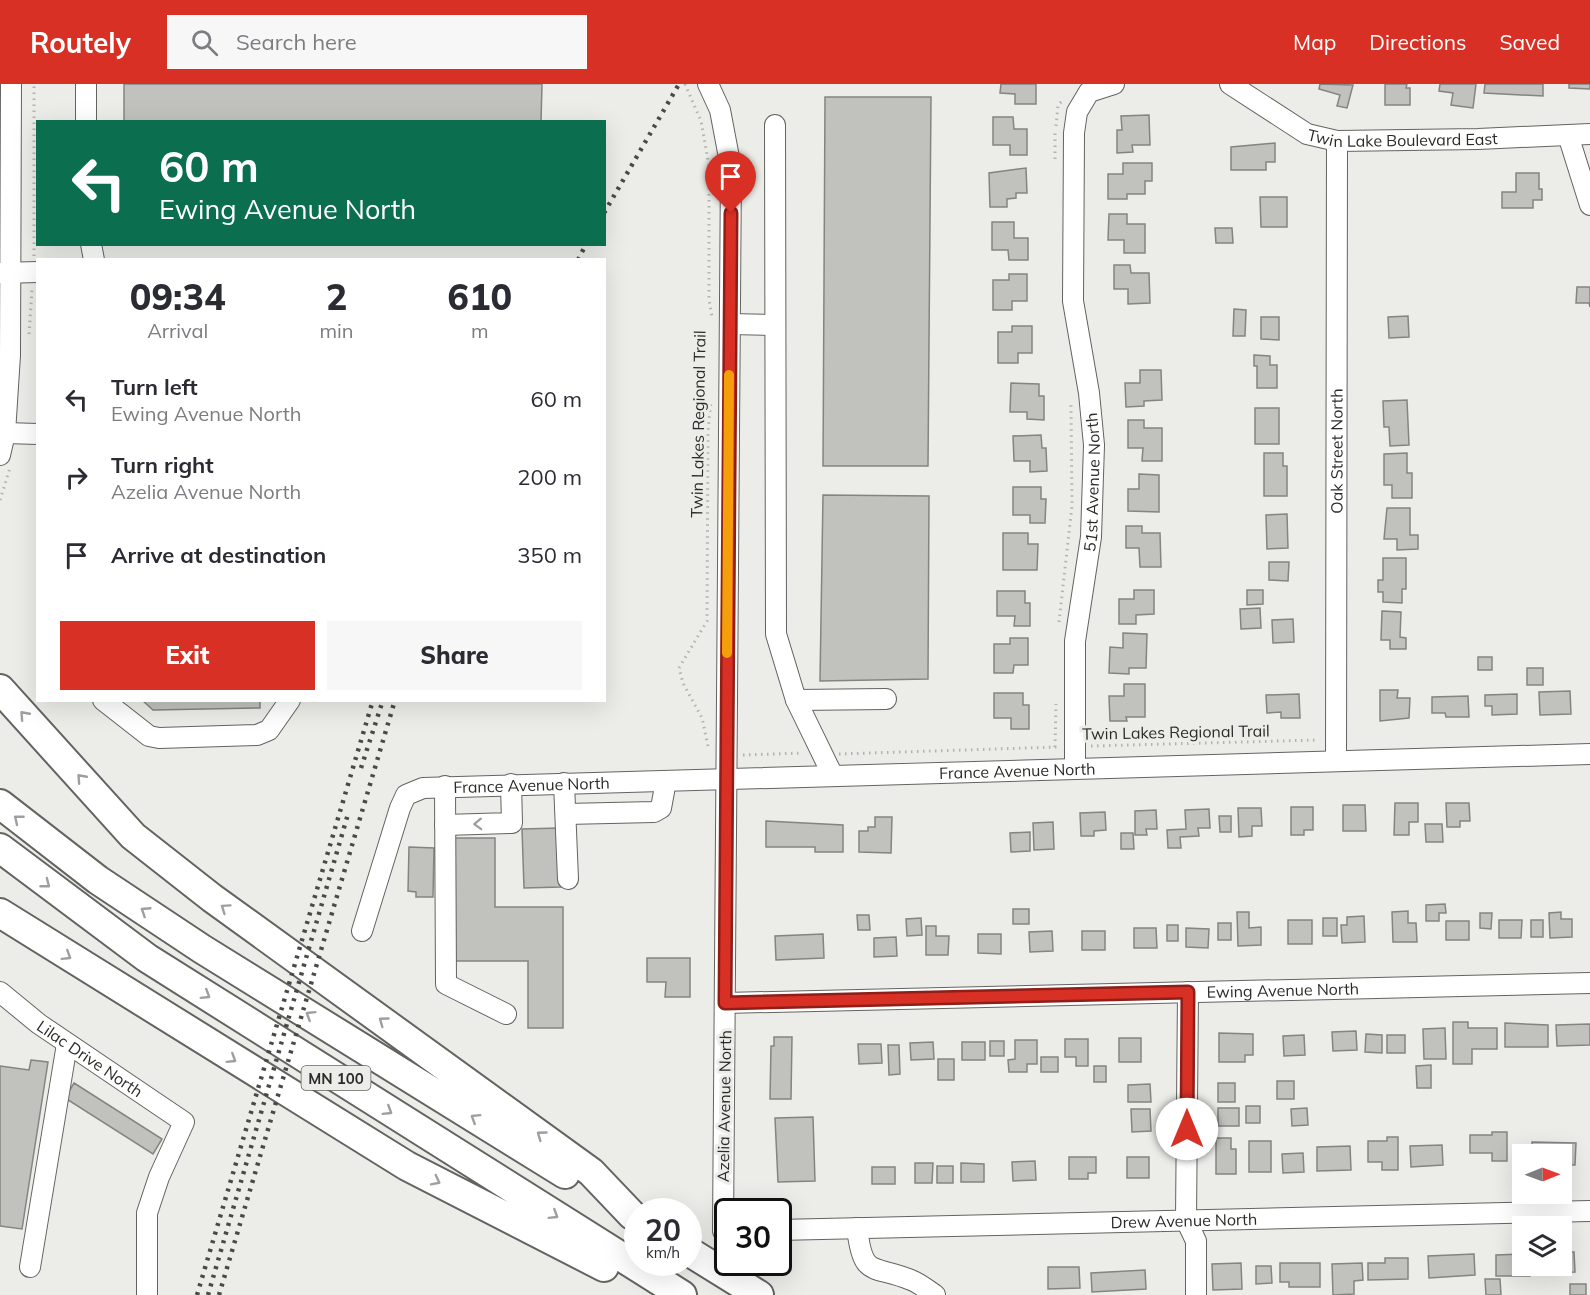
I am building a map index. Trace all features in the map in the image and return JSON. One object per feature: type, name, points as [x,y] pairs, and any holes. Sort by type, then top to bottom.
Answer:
[{"type":"highway","points":[[0,688],[133,836],[212,898],[591,1172],[624,1206]]},
{"type":"highway","name":"MN 100","points":[[0,804],[98,880],[202,949],[624,1210]]},
{"type":"highway","name":"MN 100","points":[[0,848],[147,958],[682,1295]]},
{"type":"highway","points":[[0,913],[407,1166],[659,1295]]},
{"type":"highway","points":[[702,1260],[759,1295]]},
{"type":"street","points":[[86,84],[86,120]]},
{"type":"street","name":"Azelia Avenue North","points":[[708,84],[720,110],[731,168],[722,325],[726,779],[725,1198]]},
{"type":"street","name":"51st Avenue North","points":[[1075,767],[1065,747],[1075,641],[1092,537],[1094,445],[1089,393],[1073,301],[1074,133],[1077,112],[1089,92],[1114,84]]},
{"type":"street","name":"Twin Lake Boulevard East","points":[[1230,84],[1307,134],[1337,141],[1590,134]]},
{"type":"street","points":[[0,455],[5,433],[7,94]]},
{"type":"street","points":[[775,125],[776,634],[796,700],[832,776]]},
{"type":"street","points":[[1568,135],[1590,205]]},
{"type":"street","name":"Oak Street North","points":[[1336,750],[1337,141]]},
{"type":"street","points":[[5,273],[36,272]]},
{"type":"street","points":[[722,325],[775,325]]},
{"type":"street","points":[[5,433],[36,434]]},
{"type":"street","points":[[796,700],[886,699]]},
{"type":"street","points":[[106,702],[149,736],[159,738],[257,735],[269,730],[289,702]]},
{"type":"street","name":"France Avenue North","points":[[363,930],[406,795],[423,788],[1075,767],[1336,750],[1590,754]]},
{"type":"street","points":[[567,814],[654,812],[661,808],[666,781]]},
{"type":"street","points":[[614,782],[615,813]]},
{"type":"street","points":[[564,783],[568,879]]},
{"type":"street","points":[[445,825],[512,823],[511,784]]},
{"type":"street","points":[[445,786],[446,984],[506,1014]]},
{"type":"street","name":"Ewing Avenue North","points":[[725,1003],[1590,983]]},
{"type":"street","name":"Lilac Drive North","points":[[0,992],[68,1044],[184,1122],[159,1178],[147,1213],[147,1295]]},
{"type":"street","points":[[1188,992],[1186,1220],[1196,1241],[1196,1295]]},
{"type":"street","points":[[30,1267],[68,1044]]},
{"type":"street","name":"Drew Avenue North","points":[[792,1230],[1590,1211]]},
{"type":"street","points":[[857,1228],[860,1254],[866,1264],[878,1271],[912,1280],[935,1295]]},
{"type":"path","name":"Twin Lakes Regional Trail","points":[[685,84],[701,121],[707,144],[709,299],[722,325]]},
{"type":"path","points":[[1055,170],[1058,105],[1064,98]]},
{"type":"path","name":"Twin Lakes Regional Trail","points":[[711,756],[702,718],[682,683],[679,668],[707,621],[708,430],[712,396]]},
{"type":"path","points":[[1059,631],[1072,506],[1071,399]]},
{"type":"path","points":[[1056,700],[1065,747]]},
{"type":"path","name":"Twin Lakes Regional Trail","points":[[763,754],[886,754],[1065,747],[1336,750]]},
{"type":"building","points":[[124,84],[542,84],[541,120],[124,120]]},
{"type":"building","points":[[1001,84],[1036,84],[1036,104],[1015,104],[1015,94],[1000,93]]},
{"type":"building","points":[[1320,84],[1353,85],[1347,108],[1337,106],[1340,95],[1319,89]]},
{"type":"building","points":[[1385,84],[1407,84],[1406,88],[1410,88],[1410,105],[1385,105]]},
{"type":"building","points":[[1440,84],[1476,84],[1473,108],[1451,105],[1453,93],[1439,91]]},
{"type":"building","points":[[1485,84],[1543,84],[1543,96],[1484,93]]},
{"type":"building","points":[[1569,84],[1590,84],[1590,89],[1569,88]]},
{"type":"building","points":[[825,97],[931,97],[928,466],[823,466]]},
{"type":"building","points":[[1149,115],[1150,145],[1132,145],[1133,152],[1117,153],[1117,130],[1122,130],[1121,116]]},
{"type":"building","points":[[993,117],[1013,117],[1014,129],[1027,129],[1027,155],[1010,155],[1010,145],[993,145]]},
{"type":"building","points":[[1275,143],[1275,162],[1266,162],[1266,170],[1231,170],[1231,147]]},
{"type":"building","points":[[1123,163],[1152,163],[1152,181],[1145,181],[1145,194],[1127,194],[1127,199],[1108,199],[1108,174],[1123,174]]},
{"type":"building","points":[[1026,168],[1027,193],[1016,193],[1016,198],[1007,199],[1007,207],[990,207],[989,173]]},
{"type":"building","points":[[1516,173],[1539,173],[1542,200],[1533,200],[1533,208],[1502,208],[1502,192],[1516,192]]},
{"type":"building","points":[[1260,197],[1287,197],[1287,227],[1261,227]]},
{"type":"building","points":[[1109,214],[1127,214],[1127,224],[1145,224],[1145,253],[1124,253],[1124,240],[1108,240]]},
{"type":"building","points":[[992,222],[1014,222],[1014,238],[1028,238],[1028,260],[1009,260],[1008,250],[992,250]]},
{"type":"building","points":[[1215,228],[1232,228],[1233,243],[1216,243]]},
{"type":"building","points":[[1114,265],[1130,265],[1131,273],[1149,273],[1150,303],[1128,304],[1128,289],[1114,289]]},
{"type":"building","points":[[1009,274],[1027,274],[1027,301],[1012,301],[1012,310],[993,310],[993,280],[1009,280]]},
{"type":"building","points":[[1577,287],[1590,287],[1590,307],[1589,303],[1576,303]]},
{"type":"building","points":[[1234,309],[1246,310],[1245,336],[1233,336]]},
{"type":"building","points":[[1408,316],[1409,337],[1389,338],[1388,317]]},
{"type":"building","points":[[1261,317],[1279,317],[1279,340],[1261,339]]},
{"type":"building","points":[[1012,326],[1032,326],[1032,353],[1018,353],[1018,363],[998,363],[998,332],[1012,332]]},
{"type":"building","points":[[1254,355],[1270,356],[1270,365],[1277,365],[1277,388],[1257,388],[1257,366],[1254,366]]},
{"type":"building","points":[[1140,370],[1161,370],[1162,400],[1144,401],[1144,406],[1126,407],[1125,383],[1140,383]]},
{"type":"building","points":[[1011,383],[1039,384],[1039,396],[1044,396],[1044,420],[1027,419],[1027,412],[1010,412]]},
{"type":"building","points":[[1407,400],[1409,445],[1390,446],[1389,427],[1384,427],[1383,401]]},
{"type":"building","points":[[1255,408],[1279,408],[1279,444],[1255,444]]},
{"type":"building","points":[[1128,420],[1144,420],[1144,428],[1162,428],[1162,461],[1142,461],[1143,448],[1128,448]]},
{"type":"building","points":[[1041,435],[1042,448],[1046,448],[1047,471],[1030,472],[1030,461],[1014,461],[1013,436]]},
{"type":"building","points":[[1264,453],[1283,453],[1283,466],[1287,466],[1287,496],[1264,496]]},
{"type":"building","points":[[1407,453],[1407,473],[1412,473],[1412,498],[1392,498],[1392,485],[1384,485],[1384,454]]},
{"type":"building","points":[[1139,474],[1159,475],[1159,512],[1128,511],[1128,489],[1139,489]]},
{"type":"building","points":[[1013,487],[1041,487],[1041,499],[1046,499],[1045,523],[1030,523],[1030,515],[1013,515]]},
{"type":"building","points":[[823,495],[929,496],[928,679],[820,681]]},
{"type":"building","points":[[1387,508],[1410,508],[1410,535],[1418,535],[1418,549],[1397,550],[1397,539],[1384,539]]},
{"type":"building","points":[[1287,514],[1288,548],[1267,549],[1266,515]]},
{"type":"building","points":[[1126,526],[1142,526],[1142,533],[1160,533],[1161,567],[1140,567],[1139,548],[1126,548]]},
{"type":"building","points":[[1003,533],[1028,533],[1028,544],[1038,544],[1037,570],[1003,570]]},
{"type":"building","points":[[1383,558],[1406,558],[1406,589],[1402,589],[1402,603],[1383,602],[1383,592],[1378,592],[1378,580],[1383,580]]},
{"type":"building","points":[[1269,562],[1289,562],[1288,581],[1269,580]]},
{"type":"building","points":[[1134,590],[1154,590],[1154,614],[1136,615],[1136,624],[1119,624],[1119,599],[1134,599]]},
{"type":"building","points":[[1247,590],[1263,590],[1263,604],[1247,605]]},
{"type":"building","points":[[997,591],[1025,591],[1025,603],[1030,603],[1030,626],[1014,626],[1015,616],[997,616]]},
{"type":"building","points":[[1260,608],[1261,628],[1241,629],[1240,609]]},
{"type":"building","points":[[1382,611],[1401,612],[1400,637],[1406,638],[1406,649],[1390,649],[1390,640],[1381,640]]},
{"type":"building","points":[[1293,619],[1294,642],[1273,643],[1272,620]]},
{"type":"building","points":[[1123,633],[1147,634],[1146,668],[1129,668],[1129,674],[1109,673],[1110,647],[1123,648]]},
{"type":"building","points":[[1010,638],[1028,638],[1028,665],[1014,665],[1013,673],[994,673],[994,644],[1010,644]]},
{"type":"building","points":[[1478,657],[1492,657],[1492,670],[1478,670]]},
{"type":"building","points":[[1527,668],[1543,668],[1543,685],[1527,685]]},
{"type":"building","points":[[1124,684],[1145,684],[1145,717],[1126,717],[1127,721],[1110,721],[1109,696],[1124,696]]},
{"type":"building","points":[[1380,690],[1398,690],[1397,698],[1410,698],[1409,718],[1380,721]]},
{"type":"building","points":[[1570,691],[1571,714],[1540,715],[1539,692]]},
{"type":"building","points":[[994,693],[1023,693],[1023,705],[1029,705],[1029,729],[1011,729],[1011,718],[994,718]]},
{"type":"building","points":[[1299,694],[1300,718],[1281,718],[1281,712],[1267,713],[1266,695]]},
{"type":"building","points":[[1517,694],[1517,714],[1492,715],[1492,706],[1485,706],[1485,695]]},
{"type":"building","points":[[1468,696],[1469,717],[1446,717],[1445,713],[1432,713],[1432,697]]},
{"type":"building","points":[[144,702],[260,702],[260,708],[153,710]]},
{"type":"building","points":[[1395,803],[1418,803],[1418,822],[1409,822],[1409,835],[1394,835]]},
{"type":"building","points":[[1446,803],[1469,803],[1470,821],[1460,821],[1460,827],[1447,827]]},
{"type":"building","points":[[1343,805],[1365,805],[1366,831],[1343,831]]},
{"type":"building","points":[[1291,807],[1313,807],[1313,830],[1304,830],[1304,835],[1291,835]]},
{"type":"building","points":[[1238,808],[1261,808],[1262,826],[1252,826],[1252,836],[1239,837]]},
{"type":"building","points":[[1209,809],[1210,828],[1198,828],[1199,836],[1180,837],[1181,848],[1168,848],[1167,830],[1186,829],[1185,810]]},
{"type":"building","points":[[1156,810],[1157,829],[1146,829],[1147,835],[1135,835],[1135,811]]},
{"type":"building","points":[[1105,812],[1106,830],[1094,831],[1094,836],[1081,836],[1080,813]]},
{"type":"building","points":[[1219,816],[1231,816],[1231,832],[1220,832]]},
{"type":"building","points":[[875,817],[892,817],[891,853],[859,852],[859,831],[868,831],[868,827],[875,827]]},
{"type":"building","points":[[766,821],[843,825],[843,852],[815,852],[815,847],[766,847]]},
{"type":"building","points":[[1053,822],[1054,849],[1034,850],[1033,823]]},
{"type":"building","points":[[1425,824],[1442,824],[1443,842],[1426,842]]},
{"type":"building","points":[[559,828],[561,887],[524,888],[522,829]]},
{"type":"building","points":[[1030,832],[1030,851],[1011,852],[1010,833]]},
{"type":"building","points":[[1121,833],[1133,833],[1134,849],[1121,849]]},
{"type":"building","points":[[452,838],[495,838],[495,907],[563,907],[563,1028],[528,1028],[528,961],[453,961]]},
{"type":"building","points":[[409,847],[434,848],[433,897],[416,897],[416,892],[408,891]]},
{"type":"building","points":[[1445,904],[1446,913],[1439,913],[1439,921],[1426,921],[1426,905]]},
{"type":"building","points":[[1013,909],[1029,909],[1029,924],[1013,924]]},
{"type":"building","points":[[1408,911],[1408,923],[1416,923],[1417,942],[1393,942],[1392,912]]},
{"type":"building","points":[[1237,912],[1249,912],[1249,928],[1261,927],[1261,945],[1238,946]]},
{"type":"building","points":[[1561,912],[1561,919],[1572,919],[1572,937],[1550,938],[1549,913]]},
{"type":"building","points":[[1480,913],[1492,913],[1491,929],[1480,928]]},
{"type":"building","points":[[857,915],[869,915],[870,930],[858,930]]},
{"type":"building","points":[[1364,916],[1365,942],[1342,943],[1341,925],[1347,925],[1347,917]]},
{"type":"building","points":[[921,918],[922,935],[907,936],[906,919]]},
{"type":"building","points":[[1323,918],[1337,918],[1337,936],[1323,936]]},
{"type":"building","points":[[1288,920],[1312,920],[1312,944],[1288,944]]},
{"type":"building","points":[[1499,920],[1522,920],[1521,938],[1499,938]]},
{"type":"building","points":[[1531,920],[1543,920],[1543,937],[1531,937]]},
{"type":"building","points":[[1446,921],[1469,921],[1469,940],[1446,940]]},
{"type":"building","points":[[1218,923],[1231,923],[1231,940],[1218,940]]},
{"type":"building","points":[[1167,925],[1178,925],[1178,941],[1167,941]]},
{"type":"building","points":[[926,926],[936,926],[936,936],[949,936],[948,955],[926,955]]},
{"type":"building","points":[[1134,928],[1156,928],[1157,948],[1134,948]]},
{"type":"building","points":[[1186,928],[1209,929],[1208,948],[1186,947]]},
{"type":"building","points":[[1052,931],[1053,951],[1030,952],[1029,932]]},
{"type":"building","points":[[1082,931],[1105,931],[1105,950],[1082,950]]},
{"type":"building","points":[[823,934],[824,958],[776,960],[775,936]]},
{"type":"building","points":[[978,934],[1001,934],[1001,954],[978,953]]},
{"type":"building","points":[[896,937],[897,956],[874,957],[874,938]]},
{"type":"building","points":[[647,958],[690,958],[690,997],[665,997],[666,982],[647,982]]},
{"type":"building","points":[[1453,1022],[1468,1022],[1468,1028],[1497,1028],[1497,1049],[1472,1049],[1472,1064],[1453,1064]]},
{"type":"building","points":[[1505,1023],[1548,1025],[1548,1047],[1505,1047]]},
{"type":"building","points":[[1590,1024],[1590,1045],[1557,1046],[1556,1025]]},
{"type":"building","points":[[1445,1028],[1446,1059],[1424,1059],[1423,1029]]},
{"type":"building","points":[[1356,1031],[1357,1050],[1333,1051],[1332,1032]]},
{"type":"building","points":[[1219,1033],[1253,1034],[1253,1055],[1245,1055],[1245,1062],[1219,1062]]},
{"type":"building","points":[[1366,1034],[1382,1035],[1382,1053],[1365,1052]]},
{"type":"building","points":[[1304,1035],[1305,1055],[1284,1056],[1283,1036]]},
{"type":"building","points":[[1387,1035],[1405,1035],[1405,1053],[1387,1053]]},
{"type":"building","points":[[774,1037],[792,1037],[791,1099],[770,1099],[771,1046],[774,1046]]},
{"type":"building","points":[[1119,1038],[1141,1038],[1141,1062],[1119,1062]]},
{"type":"building","points":[[1065,1039],[1088,1039],[1088,1066],[1076,1066],[1076,1057],[1065,1057]]},
{"type":"building","points":[[1015,1040],[1037,1040],[1037,1064],[1027,1064],[1027,1072],[1009,1072],[1008,1060],[1015,1059]]},
{"type":"building","points":[[990,1041],[1004,1041],[1004,1056],[990,1056]]},
{"type":"building","points":[[933,1042],[934,1059],[911,1060],[910,1043]]},
{"type":"building","points":[[962,1042],[985,1042],[985,1060],[962,1060]]},
{"type":"building","points":[[858,1044],[881,1044],[882,1063],[859,1064]]},
{"type":"building","points":[[888,1045],[899,1045],[900,1074],[889,1075]]},
{"type":"building","points":[[1041,1057],[1058,1057],[1058,1072],[1041,1072]]},
{"type":"building","points":[[938,1059],[954,1059],[954,1080],[938,1080]]},
{"type":"building","points":[[31,1060],[48,1062],[22,1229],[0,1226],[0,1066],[29,1070]]},
{"type":"building","points":[[1431,1065],[1431,1088],[1417,1088],[1416,1066]]},
{"type":"building","points":[[1094,1066],[1106,1066],[1106,1082],[1094,1082]]},
{"type":"building","points":[[1277,1081],[1294,1081],[1294,1099],[1277,1099]]},
{"type":"building","points":[[74,1083],[162,1139],[153,1154],[65,1098]]},
{"type":"building","points":[[1218,1083],[1235,1083],[1235,1102],[1218,1102]]},
{"type":"building","points":[[1150,1084],[1151,1102],[1128,1102],[1128,1085]]},
{"type":"building","points":[[1246,1106],[1260,1106],[1260,1123],[1246,1123]]},
{"type":"building","points":[[1218,1108],[1239,1108],[1239,1126],[1218,1126]]},
{"type":"building","points":[[1307,1108],[1308,1125],[1292,1126],[1291,1109]]},
{"type":"building","points":[[1131,1109],[1150,1109],[1151,1131],[1132,1132]]},
{"type":"building","points":[[813,1117],[815,1181],[778,1182],[775,1118]]},
{"type":"building","points":[[1492,1132],[1507,1132],[1507,1161],[1492,1161],[1492,1153],[1470,1153],[1470,1135],[1492,1135]]},
{"type":"building","points":[[1387,1137],[1398,1137],[1398,1170],[1382,1170],[1382,1162],[1368,1162],[1368,1141],[1387,1141]]},
{"type":"building","points":[[1216,1138],[1231,1138],[1231,1149],[1236,1149],[1236,1174],[1216,1174]]},
{"type":"building","points":[[1249,1141],[1271,1141],[1271,1172],[1249,1172]]},
{"type":"building","points":[[1532,1142],[1576,1143],[1575,1165],[1572,1165],[1572,1144],[1532,1144]]},
{"type":"building","points":[[1442,1145],[1443,1165],[1411,1167],[1410,1146]]},
{"type":"building","points":[[1350,1146],[1351,1170],[1317,1171],[1317,1147]]},
{"type":"building","points":[[1303,1153],[1304,1172],[1283,1173],[1282,1154]]},
{"type":"building","points":[[1069,1157],[1096,1157],[1096,1173],[1088,1173],[1088,1179],[1069,1179]]},
{"type":"building","points":[[1127,1157],[1149,1157],[1149,1178],[1127,1178]]},
{"type":"building","points":[[1035,1161],[1036,1180],[1013,1181],[1012,1162]]},
{"type":"building","points":[[915,1163],[933,1163],[932,1183],[915,1183]]},
{"type":"building","points":[[961,1163],[984,1164],[984,1182],[961,1182]]},
{"type":"building","points":[[937,1166],[953,1166],[953,1183],[937,1183]]},
{"type":"building","points":[[872,1167],[895,1167],[895,1184],[872,1184]]},
{"type":"building","points":[[1572,1252],[1574,1252],[1575,1272],[1572,1272]]},
{"type":"building","points":[[1474,1254],[1475,1275],[1429,1278],[1428,1256]]},
{"type":"building","points":[[1512,1254],[1512,1276],[1496,1276],[1496,1255]]},
{"type":"building","points":[[1385,1258],[1408,1258],[1408,1279],[1368,1280],[1368,1263],[1385,1263]]},
{"type":"building","points":[[1241,1263],[1242,1289],[1213,1290],[1212,1264]]},
{"type":"building","points":[[1280,1263],[1320,1263],[1320,1287],[1289,1287],[1289,1282],[1280,1282]]},
{"type":"building","points":[[1362,1263],[1363,1280],[1354,1281],[1354,1294],[1333,1295],[1332,1264]]},
{"type":"building","points":[[1256,1266],[1271,1266],[1272,1283],[1256,1284]]},
{"type":"building","points":[[1048,1267],[1079,1267],[1080,1288],[1048,1289]]},
{"type":"building","points":[[1145,1270],[1146,1289],[1092,1292],[1091,1273]]},
{"type":"building","points":[[1485,1279],[1500,1279],[1501,1295],[1486,1295]]},
{"type":"building","points":[[1570,1284],[1586,1284],[1586,1295],[1570,1295]]},
{"type":"railway","points":[[606,210],[679,84]]},
{"type":"railway","points":[[579,258],[585,246]]},
{"type":"railway","points":[[197,1295],[372,702]]},
{"type":"railway","points":[[361,768],[382,702]]},
{"type":"railway","points":[[219,1295],[394,702]]},
{"type":"railway","points":[[208,1295],[348,814]]},
{"type":"slow traffic","points":[[727,653],[729,375]]},
{"type":"route","points":[[731,213],[725,1003],[1188,992],[1187,1129]]}]
